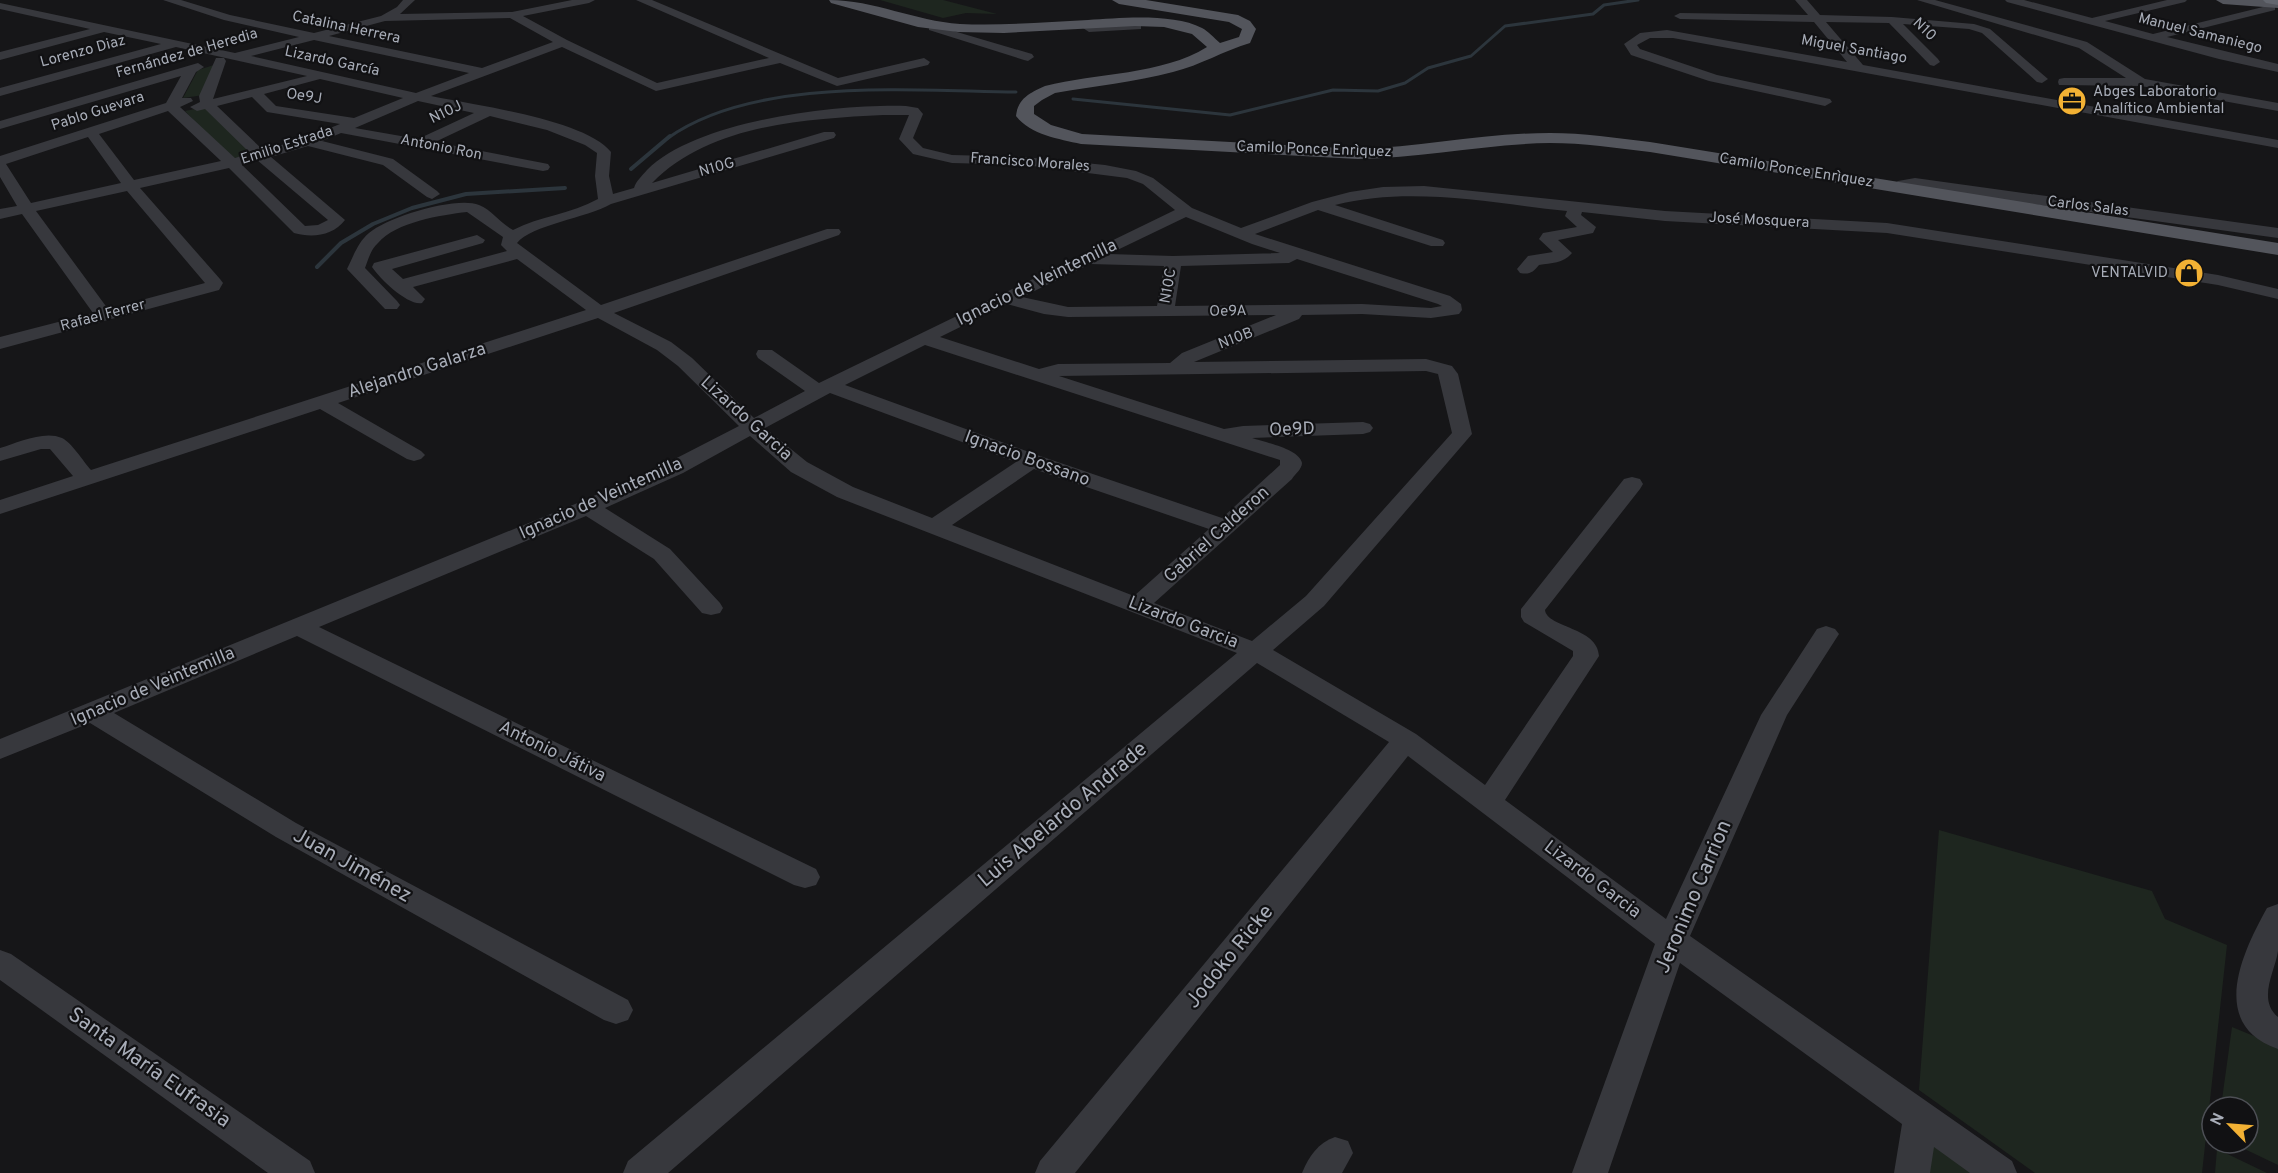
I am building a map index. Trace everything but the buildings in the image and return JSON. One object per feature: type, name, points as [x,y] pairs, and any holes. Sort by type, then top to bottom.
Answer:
[{"type":"main road","points":[[836,0],[935,26],[992,29],[1142,22],[1178,26],[1203,34],[1217,48],[1245,40],[1250,29]]},
{"type":"main road","points":[[1119,0],[1233,18],[1250,29]]},
{"type":"main road","points":[[2223,0],[2275,3]]},
{"type":"main road","points":[[1090,23],[1100,19],[1150,17],[1180,20],[1221,30],[1250,29]]},
{"type":"main road","name":"Camilo Ponce Enrìquez","points":[[1217,48],[1202,58],[1170,68],[1051,89],[1036,96],[1026,105],[1025,116],[1044,129],[1081,139],[1333,153],[1400,153],[1530,139],[1590,140],[1898,187],[2278,251]]},
{"type":"street","name":"Catalina Herrera","points":[[169,0],[228,18],[483,72]]},
{"type":"street","points":[[385,18],[401,9],[409,0]]},
{"type":"street","points":[[385,18],[512,15],[589,0]]},
{"type":"street","points":[[642,0],[837,82],[924,62]]},
{"type":"street","points":[[1800,0],[1858,67]]},
{"type":"street","points":[[1923,0],[2083,45],[2141,82]]},
{"type":"street","name":"Manuel Samaniego","points":[[2011,0],[2152,38],[2278,68]]},
{"type":"street","points":[[2091,21],[2181,0]]},
{"type":"street","points":[[2152,38],[2275,3]]},
{"type":"street","name":"Lizardo García","points":[[0,6],[175,44],[226,59],[320,76],[538,125],[595,144],[604,152],[602,176],[606,201]]},
{"type":"street","points":[[512,15],[563,43],[656,87],[780,59]]},
{"type":"street","points":[[1680,16],[1950,23],[1986,31],[2042,79]]},
{"type":"street","name":"Fernández de Heredia","points":[[0,125],[226,59],[385,18]]},
{"type":"street","name":"N10","points":[[1892,20],[1934,62]]},
{"type":"street","points":[[40,29],[70,21]]},
{"type":"street","points":[[935,26],[933,28],[1028,57]]},
{"type":"street","points":[[1039,27],[1072,29],[1137,27]]},
{"type":"street","points":[[0,56],[104,28]]},
{"type":"street","name":"Miguel Santiago","points":[[1825,102],[1695,72],[1635,52],[1630,44],[1638,37],[1663,33],[2278,144]]},
{"type":"street","name":"Emilio Estrada","points":[[0,214],[232,164],[308,142],[416,97],[563,43]]},
{"type":"street","name":"Lorenzo Diaz","points":[[0,92],[175,44]]},
{"type":"street","points":[[191,69],[173,108],[300,230],[314,230],[333,225],[336,220],[261,156],[207,100],[226,59]]},
{"type":"street","points":[[8,69],[109,94]]},
{"type":"street","name":"Pablo Guevara","points":[[0,163],[90,131],[173,108],[255,93],[320,76]]},
{"type":"street","points":[[2064,82],[2141,82],[2278,107]]},
{"type":"street","name":"Oe9J","points":[[255,93],[272,109],[354,122]]},
{"type":"street","name":"Francisco Morales","points":[[642,190],[641,186],[644,182],[669,159],[703,142],[746,129],[829,114],[906,110],[916,114],[907,130],[906,139],[918,151],[952,159],[1025,161],[1131,174],[1148,181],[1186,211],[1258,241],[1444,300],[1452,304],[1453,310]]},
{"type":"street","name":"N10J","points":[[420,144],[486,113]]},
{"type":"street","name":"Antonio Ron","points":[[340,129],[543,167]]},
{"type":"street","points":[[90,131],[130,185]]},
{"type":"street","name":"N10G","points":[[606,201],[829,135]]},
{"type":"street","points":[[308,142],[388,162],[432,194]]},
{"type":"street","points":[[0,163],[26,208],[104,316]]},
{"type":"street","name":"Carlos Salas","points":[[1898,187],[1915,183],[2278,234]]},
{"type":"street","name":"Rafael Ferrer","points":[[0,343],[213,286],[214,283],[130,185]]},
{"type":"street","name":"José Mosquera","points":[[1242,233],[1318,205],[1383,192],[1424,191],[1714,220],[1903,230],[2218,280],[2278,294]]},
{"type":"street","points":[[519,253],[509,245],[509,240],[514,235],[591,209],[606,201]]},
{"type":"street","points":[[1318,205],[1437,243]]},
{"type":"street","points":[[1526,268],[1534,260],[1555,258],[1564,253],[1550,243],[1547,239],[1549,236],[1587,230],[1588,227],[1573,216],[1577,206]]},
{"type":"street","points":[[391,304],[356,269],[367,245],[375,236],[389,228],[468,207],[486,216],[500,231],[514,235]]},
{"type":"street","name":"Ignacio de Veintemilla","points":[[0,750],[588,507],[675,468],[923,338],[1186,211]]},
{"type":"street","name":"Alejandro Galarza","points":[[0,507],[598,312],[833,232]]},
{"type":"street","points":[[416,298],[380,267],[477,240]]},
{"type":"street","points":[[399,285],[519,253]]},
{"type":"street","name":"Lizardo Garcia","points":[[519,253],[598,312],[664,346],[685,362],[753,428],[808,472],[845,492],[1257,652],[1406,740],[1672,940],[1999,1173]]},
{"type":"street","points":[[1088,258],[1173,261],[1283,259],[1301,255]]},
{"type":"street","name":"N10C","points":[[1165,312],[1173,261]]},
{"type":"street","name":"Oe9A","points":[[1005,298],[1034,307],[1068,312],[1362,309],[1444,313],[1453,310]]},
{"type":"street","name":"N10B","points":[[1175,368],[1189,357],[1285,320],[1297,310]]},
{"type":"street","points":[[923,338],[1221,436]]},
{"type":"street","name":"Ignacio Bossano","points":[[765,354],[824,389],[1226,527]]},
{"type":"street","name":"Luis Abelardo Andrade","points":[[641,1173],[1315,601],[1462,434],[1448,374],[1436,367],[1406,365],[1175,368]]},
{"type":"street","points":[[1041,375],[1058,370],[1175,368]]},
{"type":"street","points":[[321,402],[414,455]]},
{"type":"street","name":"Oe9D","points":[[1221,436],[1243,432],[1363,428]]},
{"type":"street","name":"Gabriel Calderon","points":[[1137,606],[1291,466],[1292,460],[1287,456],[1221,436]]},
{"type":"street","points":[[0,455],[40,443],[56,443],[87,479]]},
{"type":"street","points":[[934,527],[1032,461]]},
{"type":"street","points":[[1489,802],[1586,656],[1586,649],[1579,641],[1542,624],[1533,617],[1533,609],[1632,484]]},
{"type":"street","points":[[588,507],[662,554],[711,608]]},
{"type":"street","name":"Antonio Játiva","points":[[298,627],[805,877]]},
{"type":"street","name":"Jeronimo Carrion","points":[[1590,1173],[1672,940],[1774,715],[1826,634]]},
{"type":"street","name":"Juan Jiménez","points":[[94,713],[286,830],[616,1010]]},
{"type":"street","name":"Jodoko Ricke","points":[[1053,1173],[1406,740]]},
{"type":"street","points":[[2278,916],[2253,979],[2251,1003],[2261,1023],[2278,1035]]},
{"type":"street","name":"Santa María Eufrasia","points":[[5,974],[297,1173]]},
{"type":"street","points":[[1912,1173],[1922,1118]]},
{"type":"shaded area","points":[[880,0],[943,0],[997,14],[966,13],[943,18]]},
{"type":"shaded area","points":[[214,65],[204,95],[183,98],[198,70]]},
{"type":"shaded area","points":[[205,107],[252,154],[231,159],[185,111]]},
{"type":"shaded area","points":[[1939,830],[2152,891],[2165,919],[2227,945],[2211,1095],[2200,1095],[2200,1155],[2204,1155],[2202,1173],[2035,1173],[1919,1090]]},
{"type":"shaded area","points":[[2232,1027],[2278,1046],[2278,1165],[2257,1155],[2260,1155],[2260,1095],[2223,1095]]},
{"type":"shaded area","points":[[1931,1140],[1971,1173],[1928,1173]]},
{"type":"shaded area","points":[[2216,1155],[2230,1155],[2267,1173],[2215,1173]]},
{"type":"waterway","points":[[1073,99],[1230,115],[1333,90],[1378,91],[1405,83],[1428,68],[1471,56],[1505,26],[1593,14],[1604,5],[1638,0]]},
{"type":"waterway","points":[[668,138],[704,118],[745,105],[789,96],[836,91],[884,90],[1016,92]]},
{"type":"waterway","points":[[631,169],[670,136]]},
{"type":"waterway","points":[[317,267],[341,243],[373,224],[412,208],[466,194],[565,188]]},
{"type":"place","name":"Abges Laboratorio Analítico Ambiental","points":[[2072,101]]},
{"type":"place","name":"VENTALVID","points":[[2189,273]]}]
